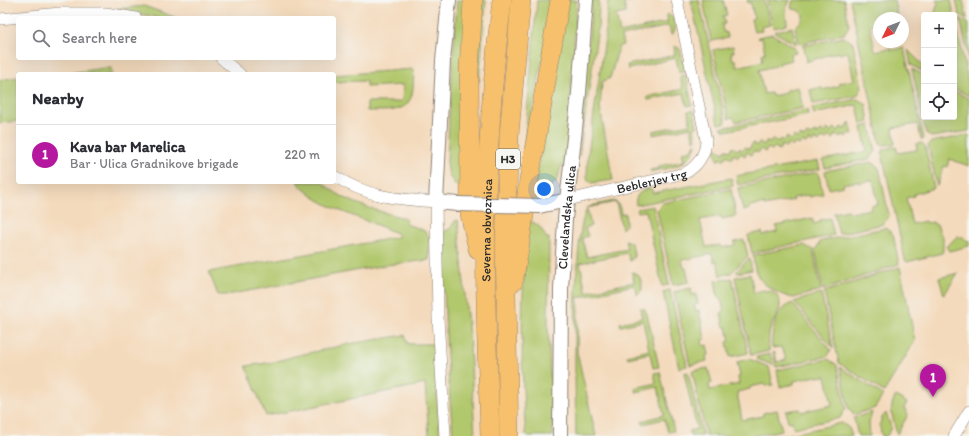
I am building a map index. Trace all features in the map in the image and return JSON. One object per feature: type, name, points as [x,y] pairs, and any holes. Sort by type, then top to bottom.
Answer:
[{"type":"highway","points":[[473,0],[469,70],[470,214],[486,282]]},
{"type":"highway","name":"Severna obvoznica","points":[[490,436],[486,331],[486,224],[497,41],[502,0]]},
{"type":"highway","name":"Severna obvoznica","points":[[509,436],[505,319],[505,246],[509,142],[521,0]]},
{"type":"highway","points":[[505,319],[519,252],[522,222],[534,147],[560,0]]},
{"type":"street","points":[[445,436],[438,317],[436,202],[443,62],[449,0]]},
{"type":"street","name":"Clevelandska ulica","points":[[560,436],[561,289],[564,230],[579,93],[586,0]]},
{"type":"street","name":"Beblerjev trg","points":[[436,202],[539,206],[685,173],[695,167],[702,157],[706,140],[676,0]]},
{"type":"street","points":[[30,16],[60,13],[106,13],[124,16]]},
{"type":"street","points":[[0,19],[16,17]]},
{"type":"street","points":[[223,60],[238,72]]},
{"type":"street","points":[[336,177],[346,184],[375,195],[404,200],[436,202]]},
{"type":"street","points":[[954,436],[969,411]]},
{"type":"green space","points":[[457,0],[469,0],[464,188],[457,187],[449,176],[447,162]]},
{"type":"green space","points":[[481,0],[486,0],[479,82],[477,83]]},
{"type":"green space","points":[[537,0],[554,0],[523,160]]},
{"type":"green space","points":[[567,0],[577,0],[574,42],[575,49],[566,166],[561,166],[558,178],[552,185],[543,188],[542,190],[534,188]]},
{"type":"green space","points":[[592,0],[599,0],[598,28],[579,156]]},
{"type":"green space","points":[[608,0],[637,0],[624,3],[626,13],[616,15],[620,33],[668,22],[666,14],[672,16],[675,24],[675,31],[671,35],[669,26],[621,36],[623,45],[619,46],[610,78],[602,82],[600,107],[613,180],[592,183],[588,180],[587,176],[588,154],[605,38]]},
{"type":"green space","points":[[691,0],[699,0],[726,123],[718,124]]},
{"type":"green space","points":[[703,0],[723,0],[727,15],[723,16],[725,24],[722,24],[723,32],[726,32],[728,38],[711,41]]},
{"type":"green space","points":[[747,0],[764,0],[770,25],[761,27],[762,31],[754,32],[751,19],[754,18],[751,3],[748,3]]},
{"type":"green space","points":[[767,0],[790,0],[786,9],[787,25],[773,28]]},
{"type":"green space","points":[[793,0],[844,0],[849,26],[844,34],[799,44],[795,27],[801,21],[803,15],[800,11],[791,8]]},
{"type":"green space","points":[[850,0],[894,0],[896,12],[873,12],[873,24],[870,25],[873,48],[875,51],[890,48],[891,50],[904,48],[924,139],[921,139],[918,124],[893,128],[895,144],[884,145],[880,143]]},
{"type":"green space","points":[[951,0],[953,12],[935,12],[938,3],[936,1]]},
{"type":"green space","points":[[956,0],[963,0],[967,19],[959,14]]},
{"type":"green space","points":[[144,6],[172,16],[149,16],[116,9]]},
{"type":"green space","points":[[960,18],[969,24],[969,60]]},
{"type":"green space","points":[[792,27],[796,44],[774,32]]},
{"type":"green space","points":[[957,28],[969,86],[969,96],[957,90]]},
{"type":"green space","points":[[772,34],[794,47],[796,53],[790,54],[792,60],[779,63],[780,65],[759,70],[764,94],[771,93],[772,96],[786,93],[786,90],[798,87],[803,108],[736,122],[732,117],[729,119],[713,50],[733,46],[734,52],[731,52],[733,60],[736,60],[737,67],[763,61],[762,54],[765,53],[762,38],[759,39],[758,37]]},
{"type":"green space","points":[[844,37],[853,43],[862,88],[857,96],[813,104],[810,90],[821,87],[822,90],[839,86],[839,83],[854,80],[848,52],[839,54],[838,52],[805,62],[807,60],[804,48],[802,46]]},
{"type":"green space","points":[[674,46],[680,50],[685,71],[679,72],[676,58],[628,69],[627,65],[675,55]]},
{"type":"green space","points":[[908,50],[921,63],[921,70],[911,65]]},
{"type":"green space","points":[[111,68],[112,72],[75,72]]},
{"type":"green space","points":[[414,69],[413,91],[409,101],[400,108],[387,111],[367,111],[367,102],[399,102],[402,100],[403,85],[366,87],[366,81],[336,82],[336,75]]},
{"type":"green space","points":[[912,69],[921,74],[921,110]]},
{"type":"green space","points":[[686,75],[692,105],[687,106],[684,93],[648,100],[647,97],[683,89],[680,76]]},
{"type":"green space","points":[[16,77],[16,121],[0,123],[0,80]]},
{"type":"green space","points":[[957,93],[969,99],[969,131],[931,137],[926,133],[923,120],[957,120]]},
{"type":"green space","points":[[857,99],[866,104],[869,122],[861,124],[857,105],[814,114],[812,108]]},
{"type":"green space","points":[[694,110],[697,127],[694,128],[696,139],[693,139],[691,127],[653,135],[653,131],[690,124],[688,111]]},
{"type":"green space","points":[[807,110],[808,115],[725,131],[721,128]]},
{"type":"green space","points":[[850,122],[853,135],[849,133],[846,137],[842,134],[840,138],[836,135],[833,139],[829,136],[826,140],[822,138],[819,142],[815,139],[812,143],[809,140],[806,144],[802,142],[799,145],[795,143],[792,147],[788,144],[786,148],[782,145],[779,150],[775,147],[772,150],[768,148],[765,152],[761,149],[758,153],[754,151],[751,155],[747,152],[745,156],[741,153],[738,157],[734,154],[731,159],[727,155],[723,160],[720,158],[718,161],[714,147],[723,153],[726,149],[730,151],[733,147],[737,150],[739,148],[742,150],[745,147],[749,149],[753,143],[757,146],[760,142],[764,145],[766,141],[770,143],[773,139],[778,142],[780,139],[784,141],[787,137],[791,140],[794,136],[798,139],[800,135],[804,138],[807,134],[811,136],[814,132],[818,134],[821,131],[825,133],[827,129],[831,132],[834,128],[838,131],[841,127],[845,129]]},
{"type":"green space","points":[[870,125],[876,151],[870,159],[825,168],[823,160],[867,151],[862,127]]},
{"type":"green space","points":[[969,135],[969,166],[949,159],[947,167],[944,166],[937,186],[928,146],[931,142]]},
{"type":"green space","points":[[922,143],[925,146],[934,188],[906,198],[912,224],[926,221],[927,223],[933,222],[935,225],[937,224],[940,233],[943,236],[943,250],[942,253],[907,262],[905,260],[882,153],[884,149],[896,147],[898,153],[917,150],[916,144]]},
{"type":"green space","points":[[695,144],[693,152],[684,162],[672,167],[651,172],[650,170],[660,168],[659,166],[684,161],[682,152],[692,150]]},
{"type":"green space","points":[[818,161],[820,169],[738,185],[736,176]]},
{"type":"green space","points":[[872,162],[879,168],[889,216],[883,224],[839,234],[834,213],[848,210],[849,213],[871,209],[871,206],[878,204],[873,180],[843,184],[843,186],[829,189],[825,171]]},
{"type":"green space","points":[[818,172],[823,194],[793,198],[794,200],[764,206],[764,204],[750,206],[750,209],[743,211],[738,188]]},
{"type":"green space","points":[[731,178],[733,186],[636,205],[637,195],[642,191],[651,188],[653,193]]},
{"type":"green space","points":[[299,184],[325,184],[350,201],[404,218],[408,225],[422,230],[428,236],[429,260],[386,265],[227,295],[218,295],[209,272],[398,237],[398,234],[331,206],[306,191]]},
{"type":"green space","points":[[731,189],[736,216],[722,219],[721,216],[700,220],[706,247],[720,245],[721,248],[735,245],[734,242],[744,240],[748,256],[731,273],[720,276],[717,261],[714,262],[712,254],[682,260],[684,268],[686,268],[689,282],[673,285],[657,210],[662,203]]},
{"type":"green space","points":[[613,201],[615,202],[587,208],[594,205]]},
{"type":"green space","points":[[616,203],[620,207],[621,214],[625,213],[626,225],[622,229]]},
{"type":"green space","points":[[653,206],[669,285],[662,286],[646,211],[638,212],[637,209]]},
{"type":"green space","points":[[587,208],[591,226],[585,228],[588,236],[582,238],[587,257],[627,249],[625,240],[631,243],[634,255],[630,261],[627,253],[580,263],[586,292],[634,282],[632,272],[639,276],[642,290],[637,295],[634,285],[577,298],[579,307],[577,352],[596,436],[576,436],[575,333],[577,271],[582,222]]},
{"type":"green space","points":[[812,218],[814,224],[820,222],[820,220],[830,218],[834,235],[752,253],[748,235],[762,232],[763,235],[777,232],[776,226]]},
{"type":"green space","points":[[458,220],[470,348],[475,436],[453,436],[447,359],[444,231],[450,229],[455,221]]},
{"type":"green space","points":[[528,220],[537,225],[546,238],[549,238],[548,325],[553,436],[526,436],[522,328]]},
{"type":"green space","points":[[885,228],[893,234],[899,264],[823,290],[815,250],[821,241]]},
{"type":"green space","points":[[958,236],[960,238],[962,236],[967,241],[969,239],[969,246],[950,251],[947,246]]},
{"type":"green space","points":[[804,245],[813,250],[821,290],[794,298],[772,290],[763,283],[755,270],[753,255]]},
{"type":"green space","points":[[749,258],[752,270],[737,273],[737,271]]},
{"type":"green space","points":[[900,267],[915,341],[884,392],[839,363],[824,292]]},
{"type":"green space","points":[[958,273],[944,295],[939,278]]},
{"type":"green space","points":[[750,274],[754,293],[767,290],[774,293],[779,300],[780,305],[778,314],[770,329],[769,351],[751,355],[735,277]]},
{"type":"green space","points":[[732,278],[748,353],[730,357],[727,342],[730,341],[727,327],[724,327],[721,313],[724,312],[721,298],[718,298],[715,281]]},
{"type":"green space","points":[[691,288],[692,295],[696,294],[698,304],[694,305],[696,311],[699,310],[705,339],[702,340],[703,346],[707,345],[709,355],[706,356],[707,361],[690,365],[674,292]]},
{"type":"green space","points":[[670,290],[687,366],[679,368],[663,292]]},
{"type":"green space","points":[[821,293],[833,348],[794,302]]},
{"type":"green space","points":[[792,303],[831,350],[828,356],[776,367],[773,353],[775,352],[777,362],[786,360],[781,347],[772,348],[773,329],[775,322],[782,311]]},
{"type":"green space","points":[[640,308],[645,309],[647,314],[659,367],[653,368],[650,353],[628,358],[627,356],[649,350],[643,321],[621,326],[620,323],[642,318]]},
{"type":"green space","points":[[405,335],[408,344],[433,344],[440,436],[429,436],[425,384],[266,416],[246,366],[274,362],[349,344]]},
{"type":"green space","points":[[770,354],[773,365],[757,359],[756,357]]},
{"type":"green space","points":[[749,359],[769,367],[773,385],[765,386],[764,384],[737,392],[742,420],[763,416],[763,413],[777,410],[782,430],[754,436],[706,436],[692,371],[708,368],[712,383],[709,384],[710,390],[739,384],[738,377],[740,376],[737,362]]},
{"type":"green space","points":[[828,359],[837,365],[846,408],[840,418],[793,428],[792,421],[788,422],[786,411],[800,409],[801,412],[832,405],[826,376],[816,376],[794,381],[794,384],[780,387],[777,370]]},
{"type":"green space","points":[[840,367],[883,395],[875,408],[853,415],[852,411],[849,409]]},
{"type":"green space","points":[[660,372],[674,431],[668,432],[664,419],[643,424],[642,421],[664,415],[658,387],[636,392],[635,388],[656,383],[654,373]]},
{"type":"green space","points":[[688,372],[703,436],[690,436],[689,431],[697,429],[684,373]]},
{"type":"green space","points":[[896,396],[907,403],[904,408],[908,415],[897,434],[892,410],[893,401]]},
{"type":"green space","points":[[872,412],[869,423],[870,436],[858,436],[854,418]]},
{"type":"green space","points":[[886,413],[891,427],[887,436],[882,436],[880,423]]},
{"type":"green space","points":[[842,423],[849,428],[852,436],[782,436]]},
{"type":"place","name":"Kava bar Marelica","points":[[933,397]]}]
